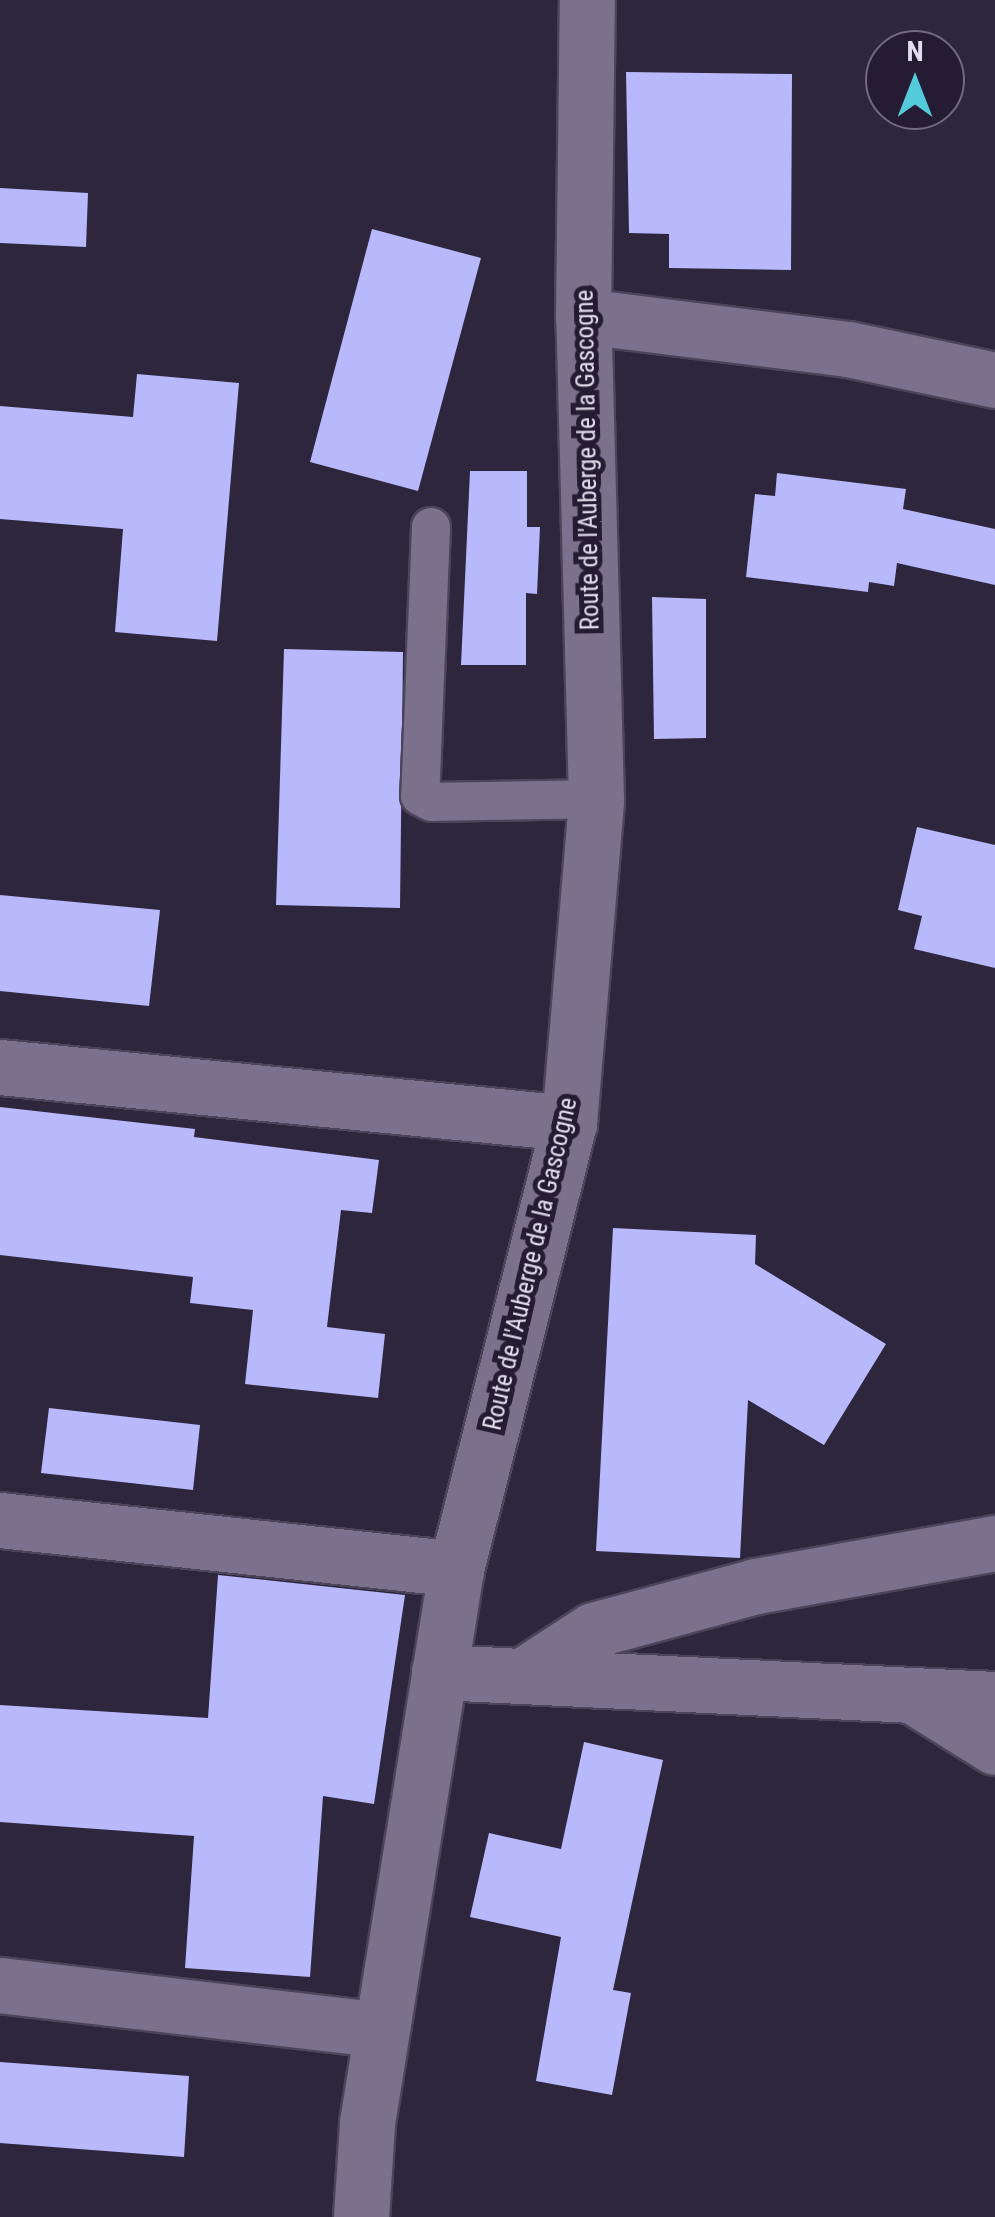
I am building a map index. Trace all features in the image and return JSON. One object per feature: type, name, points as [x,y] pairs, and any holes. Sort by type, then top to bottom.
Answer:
[{"type":"street","name":"Route de l'Auberge de la Gascogne","points":[[361,2217],[381,2030],[456,1569],[568,1123],[596,799],[583,316],[587,0]]},
{"type":"street","points":[[583,316],[848,348],[995,380]]},
{"type":"street","points":[[0,1066],[568,1123]]},
{"type":"street","points":[[0,1520],[456,1569]]},
{"type":"street","points":[[524,1675],[592,1630],[756,1586],[995,1544]]},
{"type":"street","points":[[439,1672],[995,1699]]},
{"type":"street","points":[[913,1696],[995,1747]]},
{"type":"street","points":[[0,1985],[381,2030]]},
{"type":"lane","points":[[431,527],[420,796],[432,802],[596,799]]},
{"type":"building","points":[[626,72],[792,74],[791,270],[669,268],[669,234],[629,233]]},
{"type":"building","points":[[0,188],[88,193],[86,247],[0,243]]},
{"type":"building","points":[[372,229],[481,258],[418,491],[310,462]]},
{"type":"building","points":[[137,374],[239,383],[217,641],[115,632],[123,529],[0,519],[0,406],[133,417]]},
{"type":"building","points":[[470,471],[527,471],[527,527],[540,527],[537,594],[526,593],[526,665],[461,665]]},
{"type":"building","points":[[777,473],[906,489],[903,509],[995,529],[995,585],[897,563],[894,586],[869,582],[868,592],[746,577],[755,494],[775,496]]},
{"type":"building","points":[[652,597],[706,599],[706,738],[654,739]]},
{"type":"building","points":[[284,649],[403,652],[400,908],[276,905]]},
{"type":"building","points":[[917,827],[995,845],[995,968],[914,949],[922,916],[898,910]]},
{"type":"building","points":[[0,895],[160,910],[149,1006],[0,991]]},
{"type":"building","points":[[0,1107],[195,1129],[194,1137],[379,1160],[372,1213],[341,1210],[327,1327],[385,1334],[378,1398],[245,1384],[253,1310],[190,1303],[193,1277],[0,1255]]},
{"type":"building","points":[[613,1228],[756,1235],[755,1264],[886,1344],[824,1445],[748,1400],[740,1558],[596,1551]]},
{"type":"building","points":[[49,1408],[200,1425],[193,1490],[41,1473]]},
{"type":"building","points":[[218,1575],[405,1595],[374,1804],[323,1796],[310,1977],[185,1968],[194,1836],[0,1822],[0,1705],[208,1718]]},
{"type":"building","points":[[584,1742],[663,1760],[613,1990],[631,1993],[612,2095],[536,2081],[561,1937],[470,1917],[489,1833],[561,1849]]},
{"type":"building","points":[[0,2062],[189,2076],[184,2157],[0,2143]]}]
